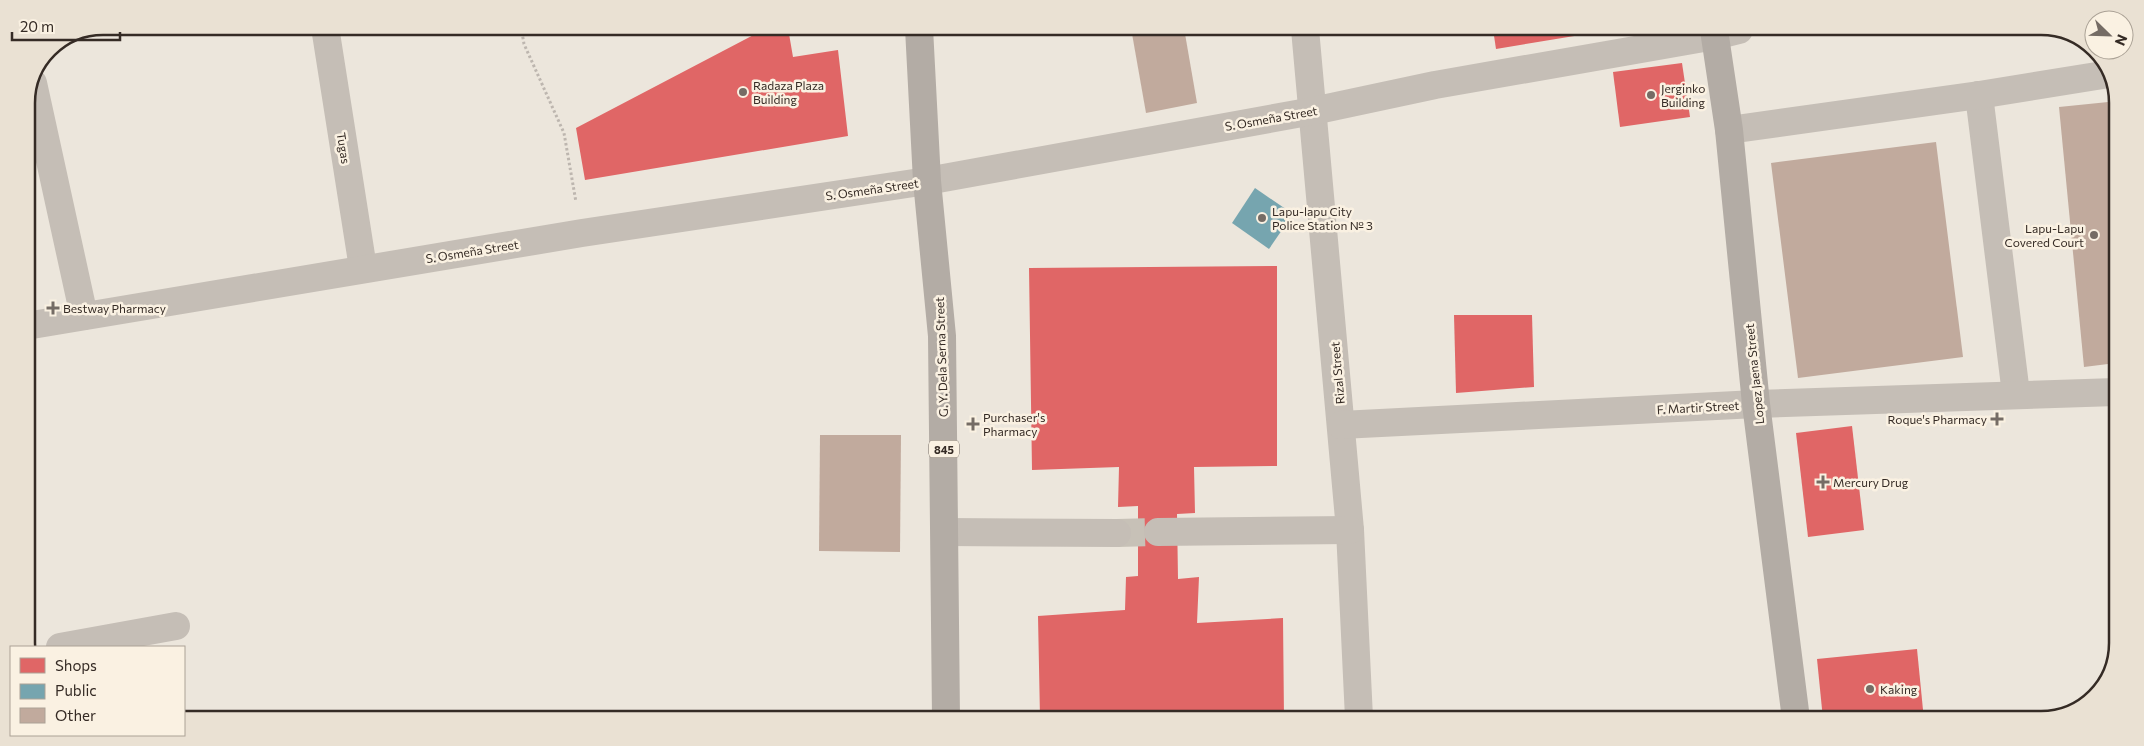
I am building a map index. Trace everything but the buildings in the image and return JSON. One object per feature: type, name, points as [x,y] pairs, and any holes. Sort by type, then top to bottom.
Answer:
[{"type":"main road","name":"G. Y. Dela Serna Street","points":[[919,35],[927,181],[942,336],[946,711]]},
{"type":"main road","name":"Lopez Jaena Street","points":[[1723,35],[1729,130],[1756,404],[1795,711]]},
{"type":"street","name":"Tugas","points":[[326,35],[363,268]]},
{"type":"street","name":"Rizal Street","points":[[1306,35],[1350,530],[1359,711]]},
{"type":"street","name":"S. Osmeña Street","points":[[35,324],[363,268],[927,181],[1313,111],[1707,35]]},
{"type":"street","points":[[1729,130],[1979,95],[2103,75]]},
{"type":"street","points":[[36,95],[84,316]]},
{"type":"street","points":[[1979,95],[2016,394]]},
{"type":"street","name":"F. Martir Street","points":[[1341,425],[1756,404],[2109,392]]},
{"type":"street","points":[[1158,532],[1350,530]]},
{"type":"street","points":[[945,532],[1117,533]]},
{"type":"street","points":[[66,646],[176,626]]},
{"type":"path","points":[[522,35],[524,44],[564,133],[582,233]]},
{"type":"tunnel","points":[[1117,533],[1158,532]]},
{"type":"place","name":"Radaza Plaza Building","points":[[743,92]]},
{"type":"place","name":"Jerginko Building","points":[[1651,95]]},
{"type":"place","name":"Lapu-lapu City Police Station № 3","points":[[1262,218]]},
{"type":"place","name":"Lapu-Lapu Covered Court","points":[[2094,235]]},
{"type":"place","name":"Bestway Pharmacy","points":[[53,308]]},
{"type":"place","name":"Roque's Pharmacy","points":[[1997,419]]},
{"type":"place","name":"Purchaser's Pharmacy","points":[[973,424]]},
{"type":"place","name":"Mercury Drug","points":[[1823,482]]},
{"type":"place","name":"Kaking","points":[[1870,689]]}]
